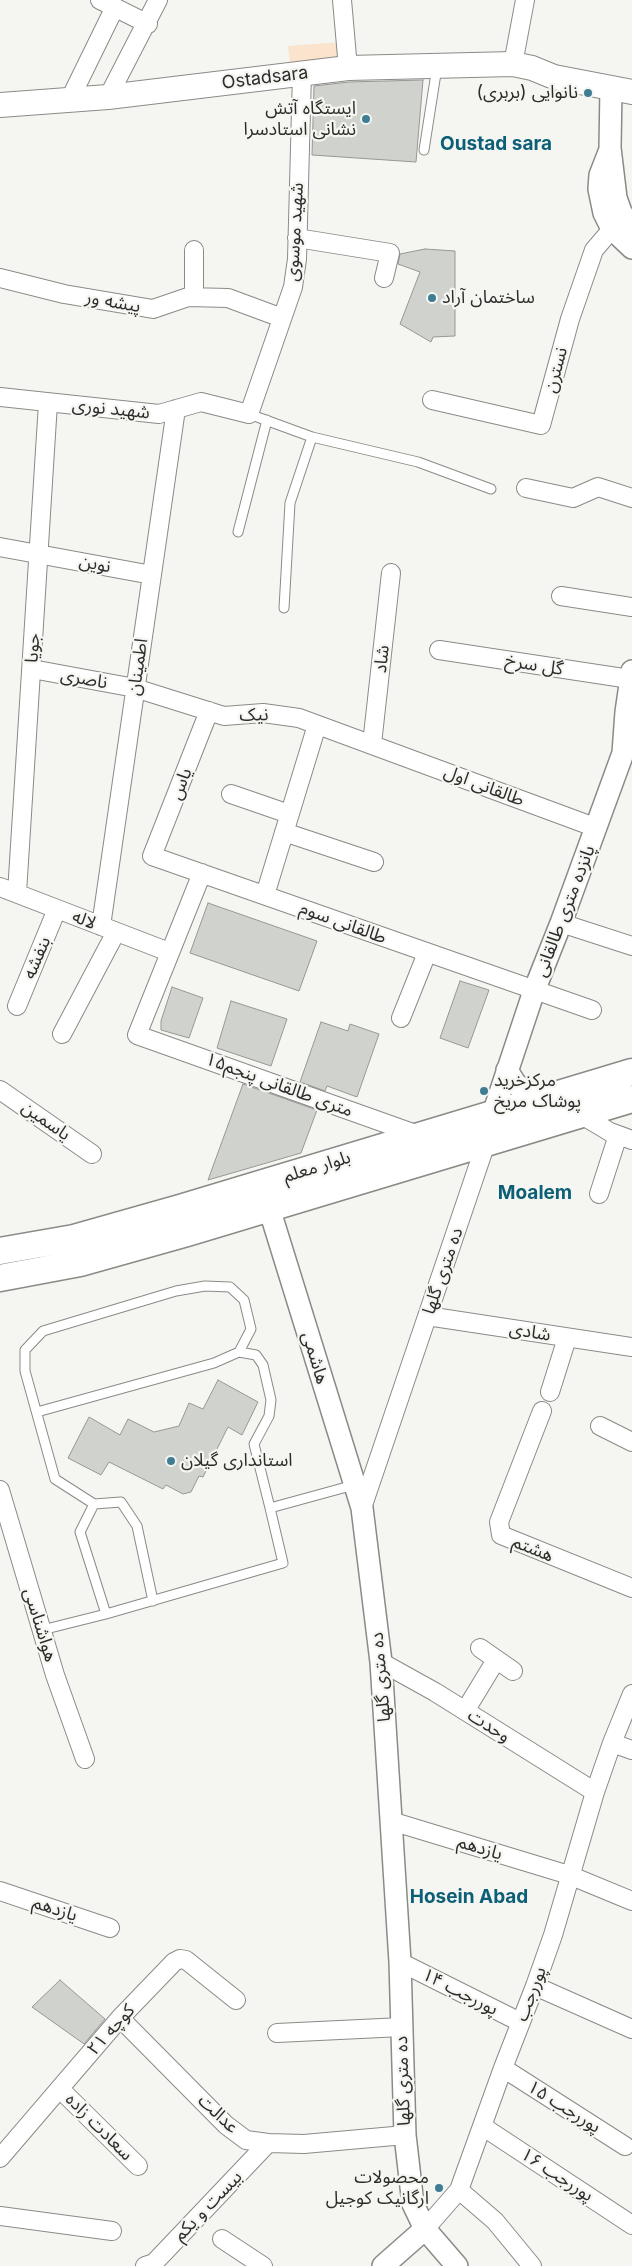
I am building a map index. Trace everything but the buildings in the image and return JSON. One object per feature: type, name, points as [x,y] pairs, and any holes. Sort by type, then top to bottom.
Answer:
[{"type":"main road","name":"Ostadsara","points":[[0,105],[108,97],[348,68],[437,66],[556,67],[625,87]]},
{"type":"main road","name":"بلوار معلم","points":[[0,1252],[74,1238],[632,1072]]},
{"type":"main road","name":"بلوار معلم","points":[[0,1278],[80,1263],[632,1099]]},
{"type":"main road","points":[[486,1143],[492,1114]]},
{"type":"street","points":[[108,97],[148,24],[158,0]]},
{"type":"street","points":[[342,0],[348,68]]},
{"type":"street","points":[[522,66],[525,0]]},
{"type":"street","points":[[69,101],[107,4],[148,24]]},
{"type":"street","name":"شهید موسوی","points":[[249,414],[293,287],[297,238],[302,73]]},
{"type":"street","points":[[625,87],[610,148],[616,198],[623,227],[632,248]]},
{"type":"street","name":"نسترن","points":[[432,400],[541,425],[570,319],[594,250],[623,227]]},
{"type":"street","points":[[297,238],[390,253],[384,278]]},
{"type":"street","points":[[194,250],[194,297]]},
{"type":"street","name":"پیشه ور","points":[[0,278],[64,294],[153,309],[194,297],[228,298],[282,318]]},
{"type":"street","name":"شهید نوری","points":[[0,397],[159,414],[201,402],[249,414]]},
{"type":"street","name":"جویا","points":[[17,893],[48,403]]},
{"type":"street","name":"اطمینان","points":[[108,929],[135,688],[176,409]]},
{"type":"street","points":[[526,488],[573,498],[598,487],[632,498]]},
{"type":"street","name":"نوین","points":[[0,547],[152,575]]},
{"type":"street","name":"شاد","points":[[372,744],[391,573]]},
{"type":"street","points":[[562,596],[632,607]]},
{"type":"street","name":"گل سرخ","points":[[439,650],[631,675]]},
{"type":"street","name":"ناصری","points":[[32,670],[135,688]]},
{"type":"street","name":"پانزده متری طالقانی","points":[[492,1114],[534,991],[597,828],[628,755],[631,675]]},
{"type":"street","name":"نیک","points":[[135,688],[224,716],[263,713],[300,718],[372,744]]},
{"type":"street","name":"یاس","points":[[152,856],[209,711]]},
{"type":"street","points":[[265,896],[317,724]]},
{"type":"street","name":"طالقانی اول","points":[[372,744],[597,828]]},
{"type":"street","points":[[231,794],[290,814]]},
{"type":"street","points":[[284,832],[374,862]]},
{"type":"street","name":"طالقانی سوم","points":[[152,856],[592,1010]]},
{"type":"street","points":[[169,952],[202,873]]},
{"type":"street","name":"لاله","points":[[0,887],[169,952]]},
{"type":"street","name":"بنفشه","points":[[17,1006],[57,909]]},
{"type":"street","points":[[561,923],[632,946]]},
{"type":"street","points":[[62,1034],[108,929]]},
{"type":"street","name":"۱۵متری طالقانی پنجم","points":[[169,952],[137,1035],[421,1136]]},
{"type":"street","points":[[401,1018],[427,953]]},
{"type":"street","points":[[507,1070],[515,1083],[525,1092],[545,1098]]},
{"type":"street","name":"یاسمین","points":[[0,1090],[92,1154]]},
{"type":"street","points":[[580,1114],[625,1138],[599,1194]]},
{"type":"street","name":"ده متری گلها","points":[[457,2266],[425,2229],[413,2204],[405,2135],[400,1962],[381,1662],[362,1508],[486,1143]]},
{"type":"street","name":"هاشمی","points":[[269,1208],[362,1508]]},
{"type":"street","name":"شادی","points":[[427,1316],[632,1347]]},
{"type":"street","points":[[550,1392],[567,1338]]},
{"type":"street","name":"هشتم","points":[[542,1411],[499,1522],[501,1535],[632,1588]]},
{"type":"street","points":[[600,1426],[632,1442]]},
{"type":"street","name":"هواشناسی","points":[[0,1490],[42,1630],[85,1760]]},
{"type":"street","points":[[0,1541],[9,1522]]},
{"type":"street","points":[[480,1648],[513,1671]]},
{"type":"street","points":[[465,1711],[496,1660]]},
{"type":"street","name":"وحدت","points":[[381,1662],[465,1711],[595,1792]]},
{"type":"street","name":"پوررجب","points":[[383,2266],[425,2229],[459,2190],[553,1935],[569,1874],[595,1792],[632,1694]]},
{"type":"street","points":[[612,1743],[632,1750]]},
{"type":"street","name":"یازدهم","points":[[391,1821],[569,1874],[632,1901]]},
{"type":"street","name":"یازدهم","points":[[0,1891],[110,1928]]},
{"type":"street","name":"کوچه ۲۱","points":[[0,2158],[120,2018],[174,1962],[180,1959],[186,1960],[236,2000]]},
{"type":"street","name":"پوررجب ۱۴","points":[[400,1962],[520,2022]]},
{"type":"street","points":[[535,1986],[632,2029]]},
{"type":"street","name":"عدالت","points":[[120,2018],[226,2125],[246,2140],[304,2144],[405,2135]]},
{"type":"street","points":[[277,2032],[402,2027]]},
{"type":"street","name":"پوررجب ۱۵","points":[[503,2068],[626,2146]]},
{"type":"street","name":"سعادت زاده","points":[[60,2089],[138,2166]]},
{"type":"street","name":"پوررجب ۱۶","points":[[482,2126],[632,2225]]},
{"type":"street","name":"بیست و یکم","points":[[145,2266],[154,2263],[268,2143]]},
{"type":"street","points":[[459,2190],[495,2221],[532,2266]]},
{"type":"street","points":[[0,2216],[112,2231]]},
{"type":"street","points":[[222,2239],[263,2266]]},
{"type":"lane","points":[[424,150],[437,66]]},
{"type":"lane","points":[[249,414],[312,437],[418,462],[491,490]]},
{"type":"lane","points":[[238,532],[266,420]]},
{"type":"lane","points":[[284,608],[290,503],[312,437]]},
{"type":"lane","points":[[153,1601],[137,1526],[121,1502],[94,1504],[55,1479],[25,1371],[25,1350],[43,1331],[176,1291],[205,1286],[230,1287],[244,1300],[251,1329],[239,1352]]},
{"type":"lane","points":[[37,1412],[214,1363],[239,1352],[256,1355],[263,1365],[271,1400],[269,1416],[254,1444],[284,1563],[153,1601],[42,1630]]},
{"type":"lane","points":[[270,1508],[354,1485]]},
{"type":"lane","points":[[94,1504],[80,1532],[106,1614]]},
{"type":"shaded area","points":[[339,42],[339,59],[290,63],[288,46]]},
{"type":"place","name":"نانوایی (بربری)","points":[[588,93]]},
{"type":"place","name":"ایستگاه آتش نشانی استادسرا","points":[[366,119]]},
{"type":"place","name":"ساختمان آراد","points":[[432,298]]},
{"type":"place","name":"مرکزخرید پوشاک مریخ","points":[[484,1091]]},
{"type":"place","name":"استانداری گیلان","points":[[171,1461]]},
{"type":"place","name":"محصولات ارگانیک کوجیل","points":[[439,2188]]},
{"type":"district","name":"Oustad sara","points":[[496,144]]},
{"type":"district","name":"Moalem","points":[[535,1193]]},
{"type":"district","name":"Hosein Abad","points":[[469,1897]]}]
